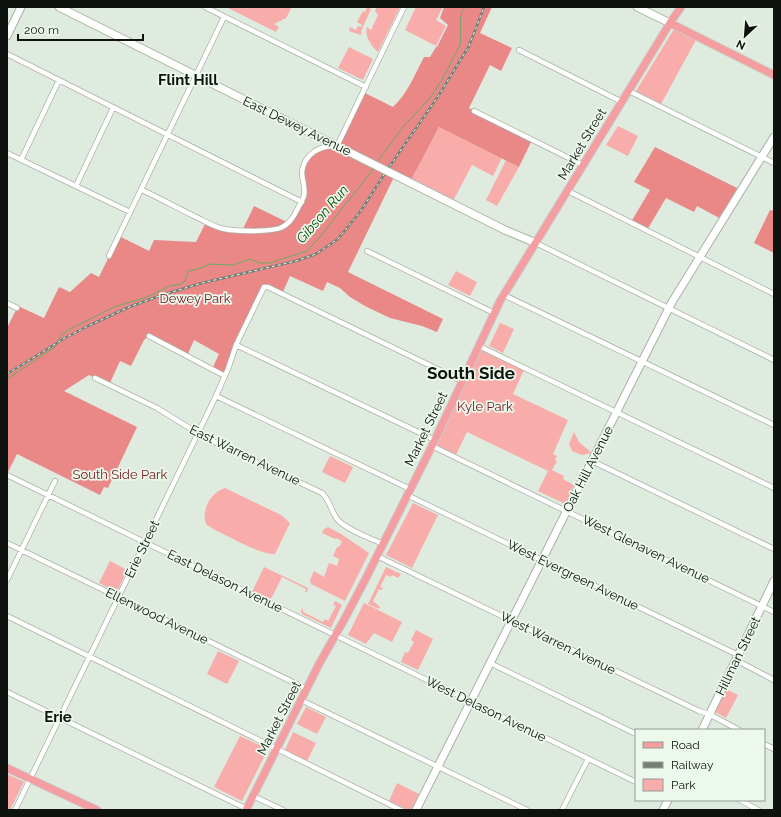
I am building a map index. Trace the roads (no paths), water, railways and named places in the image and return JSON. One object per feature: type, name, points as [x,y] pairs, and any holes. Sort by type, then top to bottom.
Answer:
[{"type":"main road","name":"Market Street","points":[[247,809],[301,700],[336,636],[383,544],[433,443],[494,313],[681,7]]},
{"type":"main road","points":[[670,23],[774,75]]},
{"type":"main road","points":[[7,768],[97,810]]},
{"type":"street","points":[[7,36],[21,7]]},
{"type":"street","name":"East Dewey Avenue","points":[[59,7],[510,232],[536,243]]},
{"type":"street","points":[[205,7],[366,87]]},
{"type":"street","points":[[142,190],[218,227],[229,230],[272,230],[283,228],[292,221],[302,202],[304,191],[302,173],[306,160],[320,148],[337,146],[404,7]]},
{"type":"street","points":[[637,7],[670,23]]},
{"type":"street","points":[[109,256],[224,17]]},
{"type":"street","points":[[519,50],[622,102]]},
{"type":"street","points":[[7,54],[302,202]]},
{"type":"street","points":[[21,160],[59,80]]},
{"type":"street","points":[[629,91],[774,163]]},
{"type":"street","points":[[76,186],[113,108]]},
{"type":"street","points":[[474,111],[583,166]]},
{"type":"street","name":"Oak Hill Avenue","points":[[416,810],[669,309],[774,137]]},
{"type":"street","points":[[7,153],[130,212]]},
{"type":"street","points":[[568,191],[774,294]]},
{"type":"street","points":[[536,243],[774,360]]},
{"type":"street","points":[[367,251],[494,313]]},
{"type":"street","name":"Erie Street","points":[[15,810],[216,396],[236,345],[262,290],[265,287],[268,287],[462,381]]},
{"type":"street","points":[[504,295],[774,425]]},
{"type":"street","points":[[7,303],[17,308]]},
{"type":"street","points":[[149,336],[225,376]]},
{"type":"street","name":"West Glenaven Avenue","points":[[236,345],[567,511],[774,612]]},
{"type":"street","points":[[479,346],[774,488]]},
{"type":"street","name":"East Warren Avenue","points":[[95,378],[157,408],[198,433],[322,493],[327,498],[335,516],[342,524],[383,544]]},
{"type":"street","name":"West Evergreen Avenue","points":[[216,396],[737,657],[774,680]]},
{"type":"street","points":[[592,461],[774,549]]},
{"type":"street","name":"East Delason Avenue","points":[[7,475],[336,636]]},
{"type":"street","points":[[7,580],[55,481]]},
{"type":"street","name":"Ellenwood Avenue","points":[[7,543],[307,689]]},
{"type":"street","name":"West Warren Avenue","points":[[377,556],[699,711],[709,714],[737,729]]},
{"type":"street","name":"Hillman Street","points":[[702,729],[774,581]]},
{"type":"street","points":[[7,616],[401,810]]},
{"type":"street","name":"West Delason Avenue","points":[[336,636],[635,782]]},
{"type":"street","points":[[490,662],[635,734]]},
{"type":"street","points":[[7,692],[247,809]]},
{"type":"street","points":[[301,700],[527,810]]},
{"type":"street","points":[[765,744],[774,749]]},
{"type":"street","points":[[562,810],[588,759]]},
{"type":"street","points":[[253,796],[283,810]]},
{"type":"street","points":[[663,810],[668,801]]},
{"type":"street","points":[[742,801],[758,810]]},
{"type":"waterway","name":"Gibson Run","points":[[377,162],[404,126],[430,98],[442,80],[460,45],[460,21],[465,7]]},
{"type":"waterway","name":"Gibson Run","points":[[7,379],[55,347],[62,334],[114,307],[147,297],[170,286],[181,284],[185,281],[188,271],[210,264],[233,265],[250,259],[259,263],[270,263],[307,251],[374,168]]},
{"type":"railway","points":[[7,374],[65,338],[129,307],[202,283],[296,261],[316,254],[338,239],[360,212],[437,98],[469,46],[484,7]]},
{"type":"district","name":"Flint Hill","points":[[188,80]]},
{"type":"district","name":"South Side","points":[[471,373]]},
{"type":"district","name":"Erie","points":[[58,717]]},
{"type":"park label","name":"Dewey Park","points":[[195,298]]},
{"type":"park label","name":"Kyle Park","points":[[485,406]]},
{"type":"park label","name":"South Side Park","points":[[120,474]]}]
